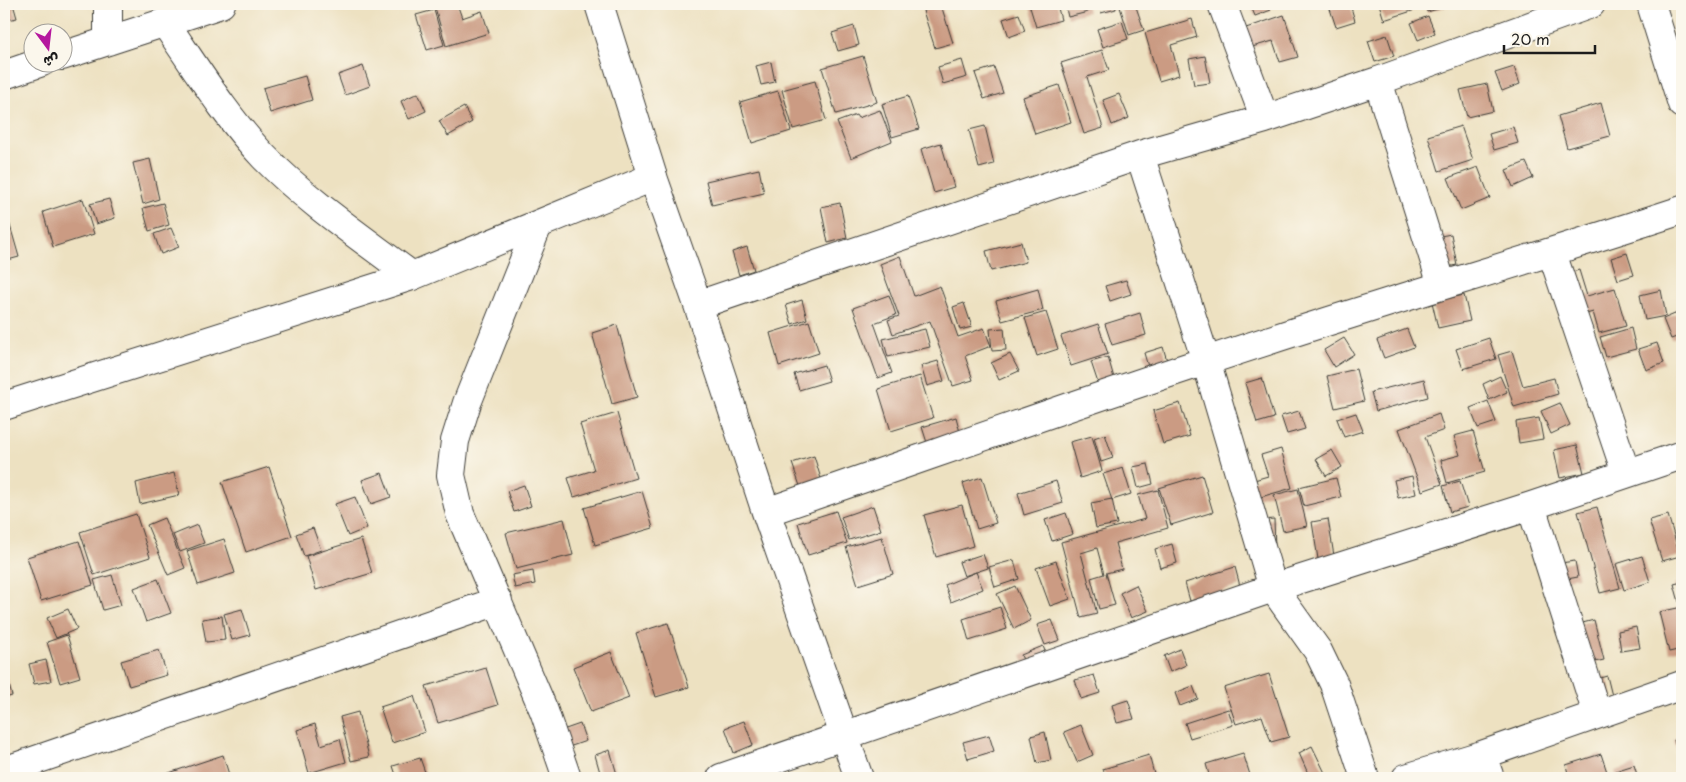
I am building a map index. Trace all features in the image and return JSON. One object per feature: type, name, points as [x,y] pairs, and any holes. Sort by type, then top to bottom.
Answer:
[{"type":"street","points":[[108,4],[108,40]]},
{"type":"street","points":[[72,53],[222,4]]},
{"type":"street","points":[[599,4],[653,177],[698,305],[766,512],[859,778]]},
{"type":"street","points":[[1222,4],[1265,119]]},
{"type":"street","points":[[698,305],[1140,155],[1265,119],[1378,81],[1591,4]]},
{"type":"street","points":[[1651,4],[1682,104]]},
{"type":"street","points":[[165,23],[224,108],[263,156],[298,189],[412,276]]},
{"type":"street","points":[[4,75],[22,69]]},
{"type":"street","points":[[1378,81],[1442,285]]},
{"type":"street","points":[[1140,155],[1206,361],[1273,588],[1318,651],[1330,675],[1365,778]]},
{"type":"street","points":[[4,406],[412,276],[653,177]]},
{"type":"street","points":[[766,512],[1206,361],[1442,285],[1552,253],[1682,210]]},
{"type":"street","points":[[538,225],[466,403],[455,441],[451,475],[460,514],[544,711],[567,778]]},
{"type":"street","points":[[1552,253],[1626,472]]},
{"type":"street","points":[[721,778],[1273,588],[1531,506],[1682,454]]},
{"type":"street","points":[[1531,506],[1597,714]]},
{"type":"street","points":[[4,771],[498,600]]},
{"type":"street","points":[[1406,778],[1486,766],[1597,714],[1682,685]]},
{"type":"building","points":[[4,4],[13,4],[17,18],[4,21]]},
{"type":"building","points":[[434,4],[457,4],[462,18],[482,11],[489,33],[446,46]]},
{"type":"building","points":[[1029,4],[1057,4],[1061,20],[1036,27]]},
{"type":"building","points":[[1065,4],[1086,4],[1088,12],[1068,17]]},
{"type":"building","points":[[1099,4],[1115,4],[1116,9],[1101,13]]},
{"type":"building","points":[[1119,4],[1135,4],[1144,30],[1129,35]]},
{"type":"building","points":[[1250,4],[1268,4],[1271,10],[1255,16]]},
{"type":"building","points":[[1350,4],[1355,21],[1336,27],[1330,9]]},
{"type":"building","points":[[1379,4],[1416,4],[1418,9],[1384,20]]},
{"type":"building","points":[[1425,4],[1444,4],[1445,7],[1427,12]]},
{"type":"building","points":[[941,5],[953,43],[935,48],[923,11]]},
{"type":"building","points":[[434,10],[444,45],[427,50],[416,15]]},
{"type":"building","points":[[1019,14],[1025,31],[1009,37],[1003,19]]},
{"type":"building","points":[[1284,15],[1298,57],[1280,62],[1273,41],[1252,47],[1246,28]]},
{"type":"building","points":[[1428,16],[1435,33],[1418,40],[1411,23]]},
{"type":"building","points":[[1192,19],[1197,37],[1171,45],[1179,75],[1159,81],[1145,33]]},
{"type":"building","points":[[1122,21],[1128,39],[1103,47],[1097,29]]},
{"type":"building","points":[[854,26],[859,45],[838,51],[832,33]]},
{"type":"building","points":[[1387,35],[1394,56],[1375,62],[1368,41]]},
{"type":"building","points":[[1102,50],[1109,70],[1087,77],[1103,128],[1084,134],[1061,63]]},
{"type":"building","points":[[863,56],[877,102],[836,114],[822,68]]},
{"type":"building","points":[[1205,56],[1210,83],[1194,85],[1189,59]]},
{"type":"building","points":[[962,60],[967,77],[943,84],[938,67]]},
{"type":"building","points":[[771,62],[775,82],[761,85],[756,66]]},
{"type":"building","points":[[363,66],[370,86],[345,95],[338,75]]},
{"type":"building","points":[[994,67],[1003,93],[984,99],[975,73]]},
{"type":"building","points":[[1514,67],[1520,84],[1502,91],[1495,73]]},
{"type":"building","points":[[305,76],[312,100],[270,113],[263,88]]},
{"type":"building","points":[[815,81],[826,120],[793,129],[782,90]]},
{"type":"building","points":[[1487,84],[1493,111],[1467,117],[1460,90]]},
{"type":"building","points":[[1059,85],[1071,122],[1035,134],[1023,97]]},
{"type":"building","points":[[778,91],[791,131],[752,143],[740,102]]},
{"type":"building","points":[[418,93],[426,111],[409,119],[401,101]]},
{"type":"building","points":[[1119,94],[1129,118],[1112,125],[1103,100]]},
{"type":"building","points":[[908,96],[919,129],[892,137],[882,104]]},
{"type":"building","points":[[1601,103],[1610,136],[1567,148],[1558,116]]},
{"type":"building","points":[[464,107],[472,122],[448,136],[439,121]]},
{"type":"building","points":[[880,110],[892,141],[851,158],[837,122],[856,115],[858,118]]},
{"type":"building","points":[[985,126],[994,164],[979,168],[969,130]]},
{"type":"building","points":[[1461,126],[1473,160],[1439,171],[1428,136]]},
{"type":"building","points":[[1513,127],[1518,143],[1494,150],[1489,134]]},
{"type":"building","points":[[941,143],[954,187],[934,193],[921,149]]},
{"type":"building","points":[[150,159],[159,199],[143,204],[133,163]]},
{"type":"building","points":[[1526,162],[1533,178],[1513,187],[1506,170]]},
{"type":"building","points":[[1478,167],[1490,198],[1461,210],[1448,178]]},
{"type":"building","points":[[759,169],[764,193],[712,205],[706,181]]},
{"type":"building","points":[[83,199],[94,234],[53,247],[43,212]]},
{"type":"building","points":[[109,199],[115,218],[96,224],[90,204]]},
{"type":"building","points":[[163,203],[169,225],[149,231],[143,208]]},
{"type":"building","points":[[840,203],[847,238],[828,243],[821,207]]},
{"type":"building","points":[[4,215],[7,215],[19,257],[4,261]]},
{"type":"building","points":[[171,228],[179,247],[161,254],[154,234]]},
{"type":"building","points":[[1451,234],[1457,265],[1437,269],[1430,238]]},
{"type":"building","points":[[1021,242],[1026,262],[991,271],[986,251]]},
{"type":"building","points":[[747,247],[754,270],[739,275],[732,252]]},
{"type":"building","points":[[1627,253],[1634,275],[1618,280],[1611,258]]},
{"type":"building","points":[[900,256],[914,296],[940,286],[958,337],[984,328],[991,346],[965,356],[973,380],[953,386],[930,321],[893,334],[888,320],[899,316],[880,264]]},
{"type":"building","points":[[1579,270],[1587,296],[1615,288],[1626,326],[1599,333],[1593,312],[1569,319],[1556,277]]},
{"type":"building","points":[[1126,280],[1131,294],[1110,301],[1105,286]]},
{"type":"building","points":[[1038,289],[1043,310],[1002,321],[996,301]]},
{"type":"building","points":[[1661,290],[1666,316],[1645,320],[1640,295]]},
{"type":"building","points":[[889,295],[896,315],[874,323],[892,373],[878,378],[853,308]]},
{"type":"building","points":[[1464,295],[1470,321],[1438,328],[1432,302]]},
{"type":"building","points":[[802,300],[807,319],[792,324],[786,305]]},
{"type":"building","points":[[964,303],[972,327],[960,330],[953,307]]},
{"type":"building","points":[[1682,311],[1682,335],[1671,339],[1663,319]]},
{"type":"building","points":[[1046,312],[1058,349],[1037,356],[1025,318]]},
{"type":"building","points":[[1140,313],[1146,335],[1112,345],[1105,324]]},
{"type":"building","points":[[809,321],[819,353],[779,366],[770,333]]},
{"type":"building","points":[[1098,324],[1108,354],[1071,366],[1061,336]]},
{"type":"building","points":[[617,325],[637,397],[612,404],[592,333]]},
{"type":"building","points":[[1004,328],[1006,350],[992,351],[990,329]]},
{"type":"building","points":[[1631,328],[1636,349],[1606,357],[1600,337]]},
{"type":"building","points":[[925,329],[930,347],[888,357],[883,339]]},
{"type":"building","points":[[1407,329],[1414,347],[1384,358],[1377,340]]},
{"type":"building","points":[[1344,338],[1354,354],[1334,367],[1324,350]]},
{"type":"building","points":[[1489,338],[1496,359],[1463,369],[1456,349]]},
{"type":"building","points":[[1657,343],[1664,363],[1646,370],[1638,349]]},
{"type":"building","points":[[1163,347],[1168,364],[1149,370],[1144,353]]},
{"type":"building","points":[[1512,351],[1523,386],[1554,378],[1558,394],[1514,407],[1498,355]]},
{"type":"building","points":[[1010,354],[1019,371],[999,380],[991,363]]},
{"type":"building","points":[[1108,357],[1114,378],[1098,383],[1091,362]]},
{"type":"building","points":[[938,361],[944,381],[927,386],[921,366]]},
{"type":"building","points":[[824,365],[829,381],[799,390],[794,374]]},
{"type":"building","points":[[1356,369],[1364,401],[1335,408],[1327,376]]},
{"type":"building","points":[[920,376],[933,418],[891,431],[878,389]]},
{"type":"building","points":[[1500,376],[1507,392],[1489,400],[1483,384]]},
{"type":"building","points":[[1262,378],[1274,418],[1257,423],[1245,383]]},
{"type":"building","points":[[1424,379],[1428,397],[1376,411],[1371,392]]},
{"type":"building","points":[[1488,401],[1496,422],[1478,428],[1470,408]]},
{"type":"building","points":[[1180,403],[1190,436],[1163,444],[1153,411]]},
{"type":"building","points":[[1560,403],[1570,425],[1551,434],[1541,411]]},
{"type":"building","points":[[1299,411],[1305,429],[1287,434],[1281,416]]},
{"type":"building","points":[[617,413],[636,478],[574,497],[568,478],[594,470],[580,424]]},
{"type":"building","points":[[1356,413],[1363,431],[1344,437],[1337,419]]},
{"type":"building","points":[[1439,414],[1444,430],[1425,437],[1442,484],[1422,491],[1399,429]]},
{"type":"building","points":[[956,417],[962,440],[929,449],[922,427]]},
{"type":"building","points":[[1539,418],[1543,439],[1519,443],[1516,422]]},
{"type":"building","points":[[1473,431],[1485,472],[1447,483],[1441,460],[1460,455],[1454,436]]},
{"type":"building","points":[[1105,434],[1113,458],[1101,462],[1094,438]]},
{"type":"building","points":[[1092,436],[1102,471],[1080,478],[1070,442]]},
{"type":"building","points":[[1577,445],[1584,473],[1560,478],[1554,450]]},
{"type":"building","points":[[1281,449],[1292,488],[1250,500],[1244,483],[1268,476],[1261,455]]},
{"type":"building","points":[[1332,450],[1342,467],[1326,476],[1316,459]]},
{"type":"building","points":[[814,456],[822,482],[801,489],[792,463]]},
{"type":"building","points":[[1148,464],[1153,484],[1138,488],[1133,467]]},
{"type":"building","points":[[269,467],[292,536],[246,552],[222,482]]},
{"type":"building","points":[[1123,468],[1131,494],[1112,500],[1103,474]]},
{"type":"building","points":[[174,473],[179,495],[140,504],[136,483]]},
{"type":"building","points":[[382,473],[391,497],[371,504],[362,480]]},
{"type":"building","points":[[1202,475],[1213,512],[1171,525],[1159,488]]},
{"type":"building","points":[[1412,476],[1416,494],[1398,498],[1394,480]]},
{"type":"building","points":[[982,477],[996,523],[977,529],[963,483]]},
{"type":"building","points":[[1336,478],[1341,497],[1304,506],[1299,487]]},
{"type":"building","points":[[1056,481],[1063,503],[1024,515],[1018,493]]},
{"type":"building","points":[[1460,481],[1468,507],[1450,512],[1443,486]]},
{"type":"building","points":[[524,485],[531,506],[514,512],[507,491]]},
{"type":"building","points":[[1298,489],[1307,526],[1283,531],[1274,495]]},
{"type":"building","points":[[1158,490],[1168,528],[1115,543],[1122,569],[1106,573],[1115,605],[1099,609],[1091,578],[1104,574],[1097,548],[1081,553],[1097,614],[1081,618],[1061,542],[1145,519],[1138,495]]},
{"type":"building","points":[[642,491],[653,528],[595,545],[584,508]]},
{"type":"building","points":[[355,497],[367,528],[348,536],[335,504]]},
{"type":"building","points":[[1112,499],[1117,524],[1096,528],[1091,503]]},
{"type":"building","points":[[962,505],[973,546],[936,557],[924,515]]},
{"type":"building","points":[[873,506],[881,530],[849,540],[841,517]]},
{"type":"building","points":[[1597,507],[1620,588],[1600,593],[1578,512]]},
{"type":"building","points":[[836,511],[847,543],[808,555],[798,523]]},
{"type":"building","points":[[1066,513],[1073,534],[1052,541],[1045,520]]},
{"type":"building","points":[[136,514],[150,557],[94,575],[80,532]]},
{"type":"building","points":[[1668,515],[1680,556],[1662,561],[1649,520]]},
{"type":"building","points":[[164,518],[185,568],[168,575],[147,525]]},
{"type":"building","points":[[564,519],[573,555],[516,569],[506,533]]},
{"type":"building","points":[[1274,519],[1275,549],[1262,520]]},
{"type":"building","points":[[1328,519],[1334,556],[1318,559],[1312,522]]},
{"type":"building","points":[[197,525],[204,543],[180,552],[173,535]]},
{"type":"building","points":[[313,528],[321,550],[304,556],[296,534]]},
{"type":"building","points":[[882,537],[893,574],[858,585],[846,547]]},
{"type":"building","points":[[224,539],[235,573],[198,585],[187,551]]},
{"type":"building","points":[[361,539],[372,573],[316,590],[306,556]]},
{"type":"building","points":[[79,541],[93,585],[41,601],[27,557]]},
{"type":"building","points":[[1172,544],[1177,563],[1160,568],[1155,549]]},
{"type":"building","points":[[983,554],[988,568],[964,576],[959,562]]},
{"type":"building","points":[[1642,556],[1650,582],[1624,590],[1616,564]]},
{"type":"building","points":[[1014,560],[1019,579],[995,587],[989,567]]},
{"type":"building","points":[[1056,561],[1070,599],[1050,606],[1036,568]]},
{"type":"building","points":[[1575,561],[1578,577],[1556,581],[1553,564]]},
{"type":"building","points":[[1235,567],[1240,586],[1190,601],[1185,583]]},
{"type":"building","points":[[533,571],[535,584],[515,588],[512,575]]},
{"type":"building","points":[[976,572],[983,589],[951,602],[945,585]]},
{"type":"building","points":[[112,575],[121,605],[103,610],[94,580]]},
{"type":"building","points":[[158,579],[171,613],[146,622],[134,588]]},
{"type":"building","points":[[1682,582],[1682,601],[1679,602],[1674,584]]},
{"type":"building","points":[[1136,585],[1148,611],[1131,618],[1120,593]]},
{"type":"building","points":[[1015,586],[1031,620],[1014,629],[997,594]]},
{"type":"building","points":[[1000,607],[1007,629],[969,641],[963,619]]},
{"type":"building","points":[[1682,607],[1682,649],[1669,652],[1659,612]]},
{"type":"building","points":[[68,609],[77,629],[56,638],[47,618]]},
{"type":"building","points":[[242,609],[250,635],[232,640],[224,614]]},
{"type":"building","points":[[222,616],[225,640],[206,642],[202,619]]},
{"type":"building","points":[[1052,620],[1060,640],[1045,645],[1037,625]]},
{"type":"building","points":[[1594,620],[1604,660],[1585,664],[1575,625]]},
{"type":"building","points":[[668,623],[689,687],[656,697],[636,633]]},
{"type":"building","points":[[1636,627],[1640,648],[1621,651],[1618,631]]},
{"type":"building","points":[[67,635],[80,677],[60,683],[47,642]]},
{"type":"building","points":[[1043,646],[1048,659],[1026,668],[1021,655]]},
{"type":"building","points":[[1180,649],[1186,665],[1170,672],[1164,656]]},
{"type":"building","points":[[159,650],[167,675],[129,686],[121,661]]},
{"type":"building","points":[[611,652],[629,698],[591,712],[573,667]]},
{"type":"building","points":[[46,660],[51,681],[34,684],[29,664]]},
{"type":"building","points":[[4,666],[12,696],[4,698]]},
{"type":"building","points":[[486,668],[498,705],[438,723],[426,686]]},
{"type":"building","points":[[1269,674],[1289,737],[1271,742],[1262,716],[1236,724],[1224,688]]},
{"type":"building","points":[[1094,675],[1100,693],[1081,699],[1075,680]]},
{"type":"building","points":[[1607,676],[1612,696],[1588,703],[1582,683]]},
{"type":"building","points":[[1193,686],[1198,699],[1180,706],[1175,693]]},
{"type":"building","points":[[414,696],[425,732],[392,743],[380,707]]},
{"type":"building","points":[[1128,700],[1134,719],[1117,723],[1112,705]]},
{"type":"building","points":[[1228,709],[1233,725],[1190,738],[1185,723]]},
{"type":"building","points":[[358,712],[369,757],[351,761],[340,717]]},
{"type":"building","points":[[744,721],[753,745],[734,753],[725,728]]},
{"type":"building","points":[[315,724],[321,745],[340,739],[346,762],[309,773],[297,730]]},
{"type":"building","points":[[580,724],[586,741],[560,750],[554,733]]},
{"type":"building","points":[[1081,725],[1093,755],[1077,762],[1064,732]]},
{"type":"building","points":[[1045,732],[1051,760],[1037,763],[1031,736]]},
{"type":"building","points":[[989,735],[994,751],[968,759],[963,742]]},
{"type":"building","points":[[1682,737],[1682,768],[1674,740]]},
{"type":"building","points":[[1312,746],[1326,775],[1318,778],[1310,778],[1299,753]]},
{"type":"building","points":[[610,750],[618,778],[597,778],[601,776],[595,755]]},
{"type":"building","points":[[1243,753],[1251,778],[1210,778],[1206,764]]},
{"type":"building","points":[[1601,754],[1609,778],[1569,778],[1566,765]]},
{"type":"building","points":[[223,755],[230,778],[168,778],[166,774]]},
{"type":"building","points":[[1149,755],[1155,778],[1106,778],[1103,769]]},
{"type":"building","points":[[420,758],[427,778],[397,778],[393,766]]},
{"type":"building","points":[[1634,765],[1638,778],[1617,778],[1615,771]]}]
